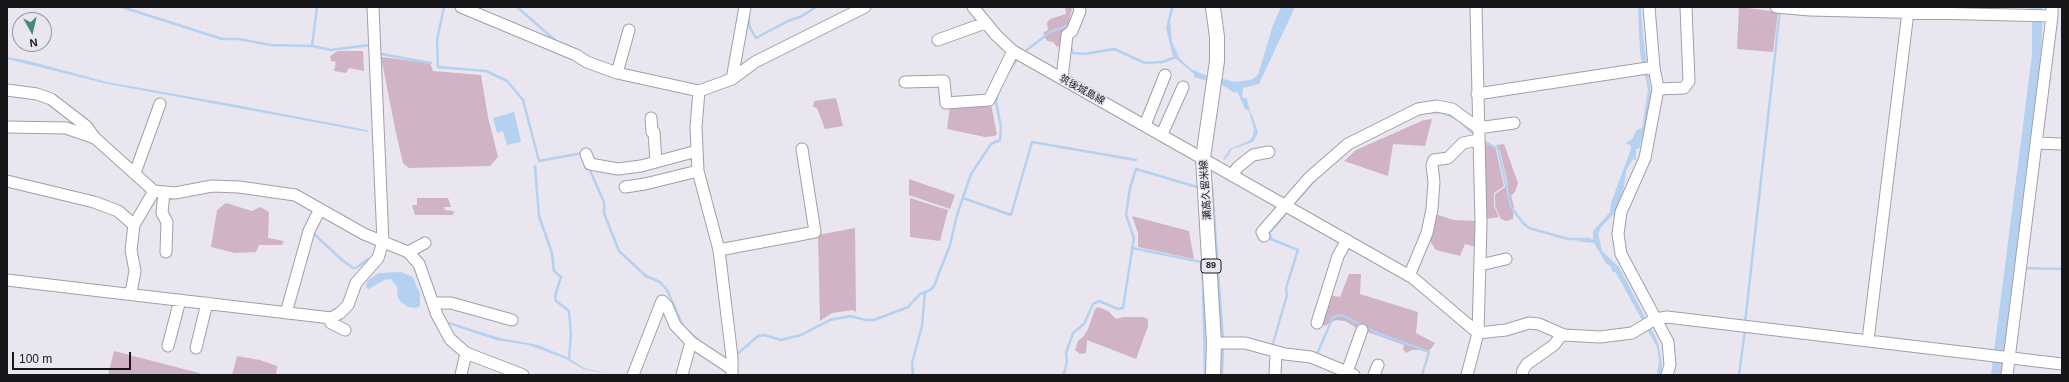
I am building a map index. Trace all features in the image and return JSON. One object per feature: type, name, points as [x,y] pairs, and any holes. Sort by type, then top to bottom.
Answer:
[{"type":"main road","name":"瀬高久留米線","points":[[1213,7],[1217,37],[1216,69],[1203,158],[1214,343],[1214,375]]},
{"type":"street","points":[[7,280],[331,318],[348,305],[356,283],[378,258],[383,240],[373,7]]},
{"type":"street","points":[[461,7],[576,55],[587,62],[617,73],[699,91],[732,79],[755,62],[865,7]]},
{"type":"street","points":[[732,79],[745,7]]},
{"type":"street","name":"筑後城島線","points":[[973,7],[985,23],[1013,51],[1162,134],[1409,276],[1478,333]]},
{"type":"street","points":[[1062,78],[1067,35],[1072,31],[1080,11],[1079,7]]},
{"type":"street","points":[[1467,375],[1478,333],[1480,266],[1481,224],[1476,7]]},
{"type":"street","points":[[1649,7],[1654,67],[1658,89],[1645,158],[1621,212],[1618,234],[1621,254],[1668,342],[1670,365],[1667,375]]},
{"type":"street","points":[[1658,89],[1684,88],[1688,86],[1686,7]]},
{"type":"street","points":[[1776,7],[1810,10],[1908,12],[2052,12],[2007,375]]},
{"type":"street","points":[[1868,340],[1908,12]]},
{"type":"street","points":[[938,40],[985,23]]},
{"type":"street","points":[[617,73],[629,30]]},
{"type":"street","points":[[904,82],[944,81],[946,102],[989,100],[1013,51]]},
{"type":"street","points":[[1478,94],[1654,67]]},
{"type":"street","points":[[1145,125],[1165,75]]},
{"type":"street","points":[[1162,134],[1183,87]]},
{"type":"street","points":[[7,90],[37,94],[51,99],[86,126],[95,138],[135,173],[159,191],[175,193],[212,186],[239,187],[295,195],[364,234],[383,240],[410,254],[419,264],[433,303],[450,339],[466,353],[523,375]]},
{"type":"street","points":[[699,91],[696,127],[698,171],[718,250],[732,357],[732,372]]},
{"type":"street","points":[[135,173],[160,104]]},
{"type":"street","points":[[1264,236],[1262,232],[1309,178],[1354,141],[1418,109],[1437,106],[1452,109],[1478,128],[1514,123]]},
{"type":"street","points":[[650,118],[652,132],[654,132],[656,162]]},
{"type":"street","points":[[7,128],[66,128],[95,138]]},
{"type":"street","points":[[1409,276],[1427,233],[1432,209],[1434,182],[1432,165],[1434,160],[1448,158],[1463,143],[1478,140]]},
{"type":"street","points":[[2036,143],[2062,144]]},
{"type":"street","points":[[718,250],[815,232],[802,149]]},
{"type":"street","points":[[586,154],[590,164],[618,169],[656,162],[698,151]]},
{"type":"street","points":[[1232,174],[1253,155],[1269,152]]},
{"type":"street","points":[[625,187],[698,171]]},
{"type":"street","points":[[7,181],[94,202],[118,210],[134,225]]},
{"type":"street","points":[[131,294],[134,271],[131,250],[134,225],[159,191]]},
{"type":"street","points":[[159,191],[162,213],[167,222],[166,252]]},
{"type":"street","points":[[286,313],[309,231],[320,209]]},
{"type":"street","points":[[1317,323],[1338,256],[1347,240]]},
{"type":"street","points":[[410,254],[425,246]]},
{"type":"street","points":[[1480,266],[1506,259]]},
{"type":"street","points":[[168,346],[180,300]]},
{"type":"street","points":[[633,375],[662,301],[667,306],[675,325],[691,342],[732,372]]},
{"type":"street","points":[[196,348],[207,303]]},
{"type":"street","points":[[433,303],[451,303],[512,320]]},
{"type":"street","points":[[1478,333],[1506,330],[1529,323],[1539,324],[1562,334],[1600,337],[1632,333],[1655,319],[1667,317],[2062,364]]},
{"type":"street","points":[[331,318],[331,323],[345,330]]},
{"type":"street","points":[[1214,343],[1245,343],[1276,352],[1311,357],[1333,371],[1351,373],[1362,330]]},
{"type":"street","points":[[1522,375],[1527,364],[1554,345],[1562,334]]},
{"type":"street","points":[[682,375],[691,342]]},
{"type":"street","points":[[1275,375],[1276,352]]},
{"type":"street","points":[[461,375],[466,353]]},
{"type":"shaded area","points":[[1065,7],[1071,7],[1072,9],[1061,45],[1057,47],[1053,42],[1047,41],[1043,33],[1048,30],[1047,23],[1050,19],[1066,14]]},
{"type":"shaded area","points":[[1739,7],[1778,12],[1773,52],[1737,49]]},
{"type":"shaded area","points":[[338,51],[363,51],[364,71],[349,68],[346,73],[334,71],[336,62],[331,61],[330,56]]},
{"type":"shaded area","points":[[381,57],[430,63],[433,71],[481,75],[488,117],[498,157],[490,166],[409,168],[403,163]]},
{"type":"shaded area","points":[[836,98],[843,126],[825,129],[817,108],[813,107],[814,101]]},
{"type":"shaded area","points":[[991,104],[997,134],[995,136],[985,137],[947,129],[950,106]]},
{"type":"shaded area","points":[[1432,119],[1425,146],[1393,144],[1388,176],[1344,161],[1356,150],[1424,120]]},
{"type":"shaded area","points":[[1480,142],[1494,147],[1496,150],[1504,186],[1494,193],[1494,206],[1499,217],[1486,219],[1484,222]]},
{"type":"shaded area","points":[[1504,144],[1518,183],[1515,192],[1511,196],[1514,207],[1513,219],[1506,221],[1501,219],[1495,206],[1495,194],[1508,185],[1500,150],[1496,145]]},
{"type":"shaded area","points":[[909,179],[955,195],[950,209],[909,195]]},
{"type":"shaded area","points":[[417,198],[448,198],[451,207],[444,207],[445,210],[454,211],[453,215],[415,215],[412,205],[417,205]]},
{"type":"shaded area","points":[[910,198],[948,210],[940,241],[910,237]]},
{"type":"shaded area","points":[[226,203],[252,211],[260,207],[269,212],[268,238],[284,241],[282,245],[259,245],[256,252],[235,253],[211,247],[217,210]]},
{"type":"shaded area","points":[[1435,214],[1454,220],[1477,221],[1476,247],[1465,244],[1460,256],[1436,250],[1428,238]]},
{"type":"shaded area","points":[[1132,216],[1189,231],[1194,259],[1138,247],[1138,233]]},
{"type":"shaded area","points":[[855,228],[856,312],[853,310],[832,313],[820,321],[818,235]]},
{"type":"shaded area","points":[[1349,274],[1361,274],[1360,294],[1418,312],[1416,333],[1435,343],[1430,350],[1412,350],[1406,353],[1403,349],[1404,345],[1357,328],[1345,321],[1336,320],[1324,326],[1321,320],[1328,295],[1340,297]]},
{"type":"shaded area","points":[[1098,307],[1108,311],[1116,319],[1123,317],[1143,317],[1148,319],[1148,326],[1136,359],[1087,340],[1086,353],[1080,354],[1075,350],[1078,341],[1084,336],[1088,329],[1095,309]]},
{"type":"shaded area","points":[[114,351],[199,373],[202,375],[108,375]]},
{"type":"shaded area","points":[[237,356],[260,360],[277,366],[276,375],[232,375]]},
{"type":"water","points":[[1171,7],[1174,7],[1170,21],[1172,42],[1180,59],[1191,69],[1207,76],[1234,82],[1251,80],[1258,75],[1273,25],[1281,7],[1295,7],[1259,84],[1243,88],[1242,97],[1247,99],[1258,133],[1253,142],[1232,149],[1225,160],[1223,159],[1230,149],[1249,141],[1253,136],[1254,129],[1249,111],[1245,109],[1237,91],[1235,93],[1222,85],[1194,77],[1194,74],[1173,56],[1166,28]]},
{"type":"water","points":[[1638,7],[1641,7],[1643,36],[1651,94],[1648,115],[1639,149],[1636,149],[1636,160],[1633,159],[1626,171],[1624,187],[1615,213],[1602,226],[1598,233],[1602,251],[1619,267],[1658,342],[1662,363],[1661,375],[1657,375],[1659,360],[1657,347],[1616,273],[1612,271],[1611,267],[1606,263],[1594,243],[1573,241],[1593,239],[1593,231],[1610,212],[1611,203],[1631,149],[1631,146],[1626,143],[1632,139],[1637,130],[1642,128],[1648,90],[1640,53]]},
{"type":"water","points":[[2019,7],[2043,7],[2041,54],[2004,375],[1991,375],[2032,55],[2032,9]]},
{"type":"water","points":[[7,57],[29,61],[107,82],[367,130],[368,132],[108,84],[7,59]]},
{"type":"water","points":[[514,112],[521,142],[507,145],[503,131],[497,133],[493,118]]},
{"type":"water","points":[[401,272],[413,277],[420,294],[420,306],[416,308],[408,307],[401,302],[398,298],[397,287],[391,279],[384,280],[369,289],[366,288],[367,281],[379,273]]},
{"type":"water","points":[[449,322],[500,338],[538,345],[569,358],[584,368],[613,375],[583,369],[566,359],[529,345],[496,340],[448,324]]},
{"type":"waterway","points":[[122,7],[222,39],[238,39],[271,45],[312,46],[331,50],[369,45]]},
{"type":"waterway","points":[[312,46],[317,7]]},
{"type":"waterway","points":[[444,7],[437,40],[438,67],[486,71],[507,81],[523,100],[539,161],[582,153]]},
{"type":"waterway","points":[[517,7],[556,41]]},
{"type":"waterway","points":[[748,17],[750,28],[756,38],[788,21],[802,16],[816,7]]},
{"type":"waterway","points":[[1745,323],[1780,10]]},
{"type":"waterway","points":[[1023,53],[1050,32],[1069,25],[1070,27]]},
{"type":"waterway","points":[[1071,46],[1073,53],[1085,54],[1114,49],[1145,63],[1162,62],[1176,57]]},
{"type":"waterway","points":[[381,54],[431,63]]},
{"type":"waterway","points":[[1008,72],[1018,58]]},
{"type":"waterway","points":[[736,355],[758,336],[764,335],[781,340],[801,335],[830,320],[850,316],[866,320],[874,320],[908,307],[920,294],[930,290],[934,286],[950,245],[957,215],[971,174],[991,144],[1000,140],[1001,127],[996,102],[998,92]]},
{"type":"waterway","points":[[1433,112],[1443,113],[1455,118]]},
{"type":"waterway","points":[[1461,122],[1475,135]]},
{"type":"waterway","points":[[1482,140],[1498,149],[1511,207],[1523,223],[1529,228],[1568,239],[1589,239]]},
{"type":"waterway","points":[[963,198],[1011,215],[1032,142],[1136,160]]},
{"type":"waterway","points":[[535,166],[539,216],[552,253],[554,271],[561,277],[555,296],[556,301],[569,311],[571,335],[569,358]]},
{"type":"waterway","points":[[588,166],[604,202],[604,213],[619,251],[646,276],[660,282],[667,290],[683,326]]},
{"type":"waterway","points":[[1061,375],[1064,373],[1067,362],[1066,353],[1073,333],[1084,324],[1093,304],[1099,301],[1118,309],[1123,308],[1134,238],[1126,215],[1130,188],[1136,169],[1197,187]]},
{"type":"waterway","points":[[1292,206],[1316,179]]},
{"type":"waterway","points":[[1212,187],[1223,340]]},
{"type":"waterway","points":[[1272,347],[1287,295],[1286,288],[1298,250],[1271,239],[1269,233],[1289,210]]},
{"type":"waterway","points":[[313,233],[342,260],[353,268],[356,268],[368,259]]},
{"type":"waterway","points":[[1132,248],[1201,262],[1203,282],[1205,375]]},
{"type":"waterway","points":[[2024,268],[2062,269]]},
{"type":"waterway","points":[[913,375],[912,363],[922,326],[925,292]]},
{"type":"waterway","points":[[1317,354],[1333,317],[1342,315],[1377,333],[1429,352],[1422,375]]},
{"type":"waterway","points":[[1739,375],[1745,330]]},
{"type":"waterway","points":[[688,331],[698,340]]},
{"type":"waterway","points":[[1222,375],[1223,346]]}]
